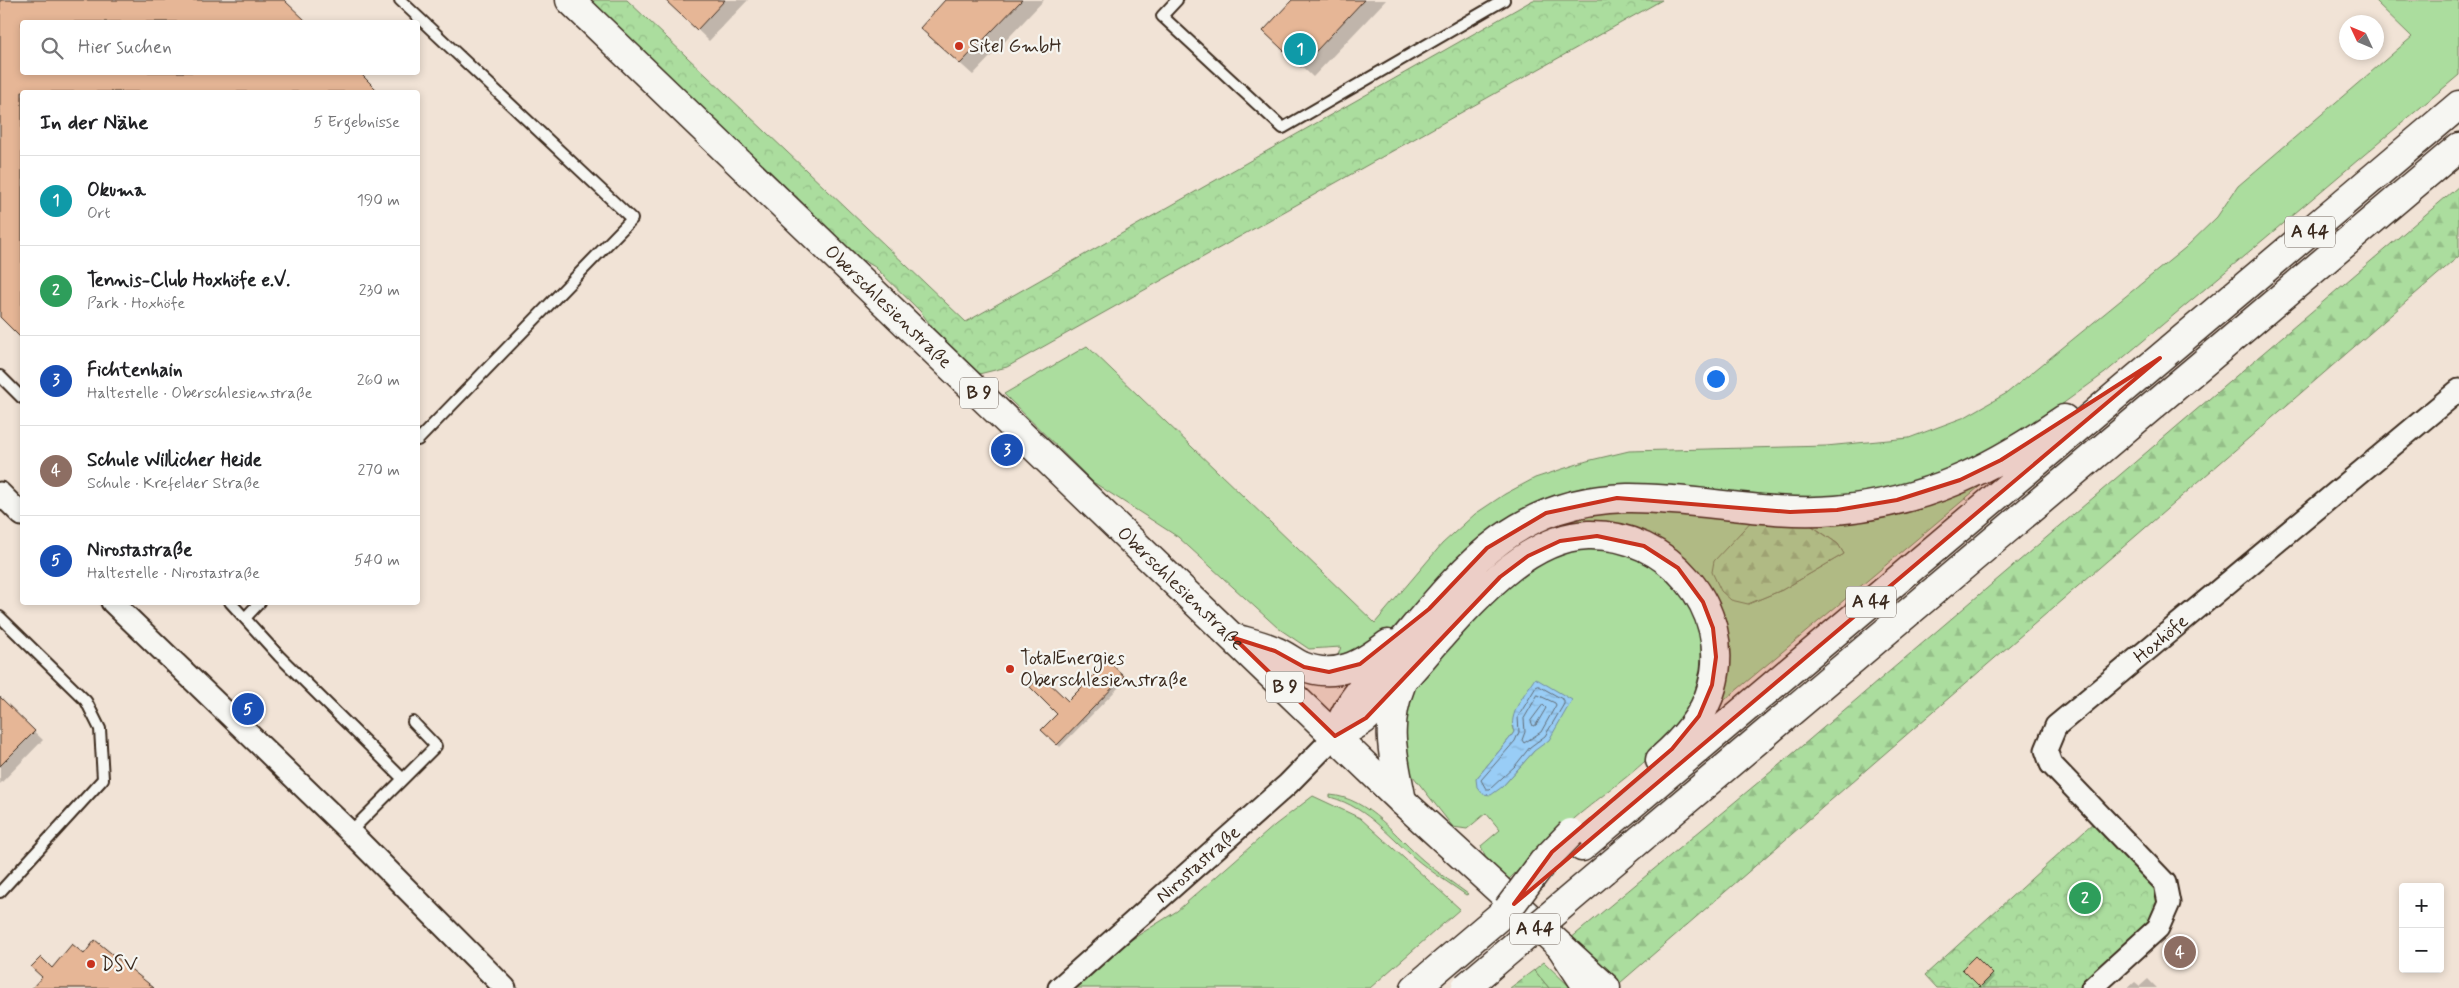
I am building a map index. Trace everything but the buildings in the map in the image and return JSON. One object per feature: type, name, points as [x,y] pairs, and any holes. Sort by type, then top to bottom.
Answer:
[{"type":"main road","name":"Oberschlesienstraße","points":[[570,0],[1402,801]]},
{"type":"main road","name":"A 44","points":[[1415,988],[1508,909],[1577,840],[2160,358],[2459,105]]},
{"type":"main road","name":"A 44","points":[[1474,988],[1607,878],[1741,754],[2459,147]]},
{"type":"main road","points":[[1335,736],[1351,703],[1429,609],[1487,548],[1520,525],[1546,513],[1575,505],[1617,498],[1658,498],[1790,512],[1837,510],[1897,500],[1960,480],[2001,460],[2160,358]]},
{"type":"main road","points":[[1335,736],[1366,718],[1500,577],[1523,559],[1549,544],[1587,535],[1615,537],[1654,551],[1678,568],[1699,595],[1713,628],[1716,665],[1709,696],[1691,729],[1577,840]]},
{"type":"main road","points":[[1234,638],[1276,651],[1304,667],[1320,671],[1338,672],[1360,664],[1373,655],[1429,609]]},
{"type":"main road","points":[[1402,801],[1390,734],[1394,704],[1405,677]]},
{"type":"main road","name":"B 9","points":[[1402,801],[1606,988]]},
{"type":"main road","points":[[1560,947],[1588,988]]},
{"type":"street","name":"Hoxhöfe","points":[[2092,988],[2158,928],[2168,903],[2165,883],[2051,764],[2046,750],[2056,726],[2459,390]]},
{"type":"street","points":[[0,493],[20,513]]},
{"type":"street","points":[[115,605],[350,832],[505,988]]},
{"type":"street","name":"Nirostastraße","points":[[1058,988],[1288,784],[1335,736]]},
{"type":"lane","points":[[400,0],[632,219],[420,438]]},
{"type":"lane","points":[[1177,0],[1162,16],[1283,128],[1504,0]]},
{"type":"lane","points":[[0,376],[20,396]]},
{"type":"lane","points":[[233,605],[279,656],[403,779]]},
{"type":"lane","points":[[246,618],[257,605]]},
{"type":"lane","points":[[0,616],[86,701],[100,729],[103,779],[0,892]]},
{"type":"lane","points":[[350,832],[436,746],[413,722]]},
{"type":"highlighted area","points":[[2160,358],[1514,904],[1552,852],[1672,749],[1699,716],[1712,685],[1716,657],[1713,628],[1703,602],[1678,568],[1644,546],[1597,536],[1560,541],[1528,556],[1500,577],[1366,718],[1335,736],[1234,638],[1275,651],[1304,667],[1329,672],[1360,664],[1429,609],[1487,548],[1546,513],[1617,498],[1790,512],[1837,510],[1897,500],[1960,480],[2001,460]]},
{"type":"green space","points":[[588,0],[627,0],[966,322],[1533,0],[1662,0],[1007,367],[979,374],[953,355],[920,311],[875,267],[845,250]]},
{"type":"green space","points":[[2374,0],[2459,0],[2459,75],[2105,373],[2021,434],[1950,470],[1883,491],[1829,499],[1541,503],[1497,525],[1452,562],[1379,644],[1335,663],[1341,647],[1309,649],[1278,628],[1178,537],[1093,482],[1004,394],[1087,346],[1375,623],[1442,544],[1475,514],[1505,494],[1535,478],[1587,461],[1629,451],[1826,446],[1909,438],[1965,417],[2007,393],[2185,248],[2217,217],[2238,186],[2412,37]]},
{"type":"green space","points":[[2459,186],[2459,256],[1620,983],[1570,939],[1796,751]]},
{"type":"green space","points":[[1991,477],[1708,714],[1697,581],[1575,532],[1475,582],[1505,555],[1529,537],[1564,521],[1591,514],[1618,510],[1673,509],[1757,515],[1748,604],[1782,590],[1844,554],[1838,544],[1807,522]]},
{"type":"green space","points":[[1757,515],[1806,522],[1838,544],[1844,554],[1782,590],[1748,604],[1731,600],[1721,591],[1712,572],[1714,561]]},
{"type":"green space","points":[[1587,547],[1605,550],[1633,557],[1656,569],[1677,589],[1692,610],[1699,630],[1701,658],[1696,686],[1687,710],[1673,731],[1637,768],[1575,818],[1508,880],[1486,859],[1481,846],[1500,830],[1486,813],[1467,829],[1453,827],[1406,767],[1404,700],[1423,674],[1488,604],[1534,564],[1560,553]],"holes":[[[1512,726],[1534,751],[1502,787],[1476,779],[1510,738],[1514,732]]]},
{"type":"green space","points":[[1330,795],[1357,803],[1369,811],[1424,861],[1468,894],[1466,895],[1422,864],[1369,817],[1344,802],[1330,797]]},
{"type":"green space","points":[[1313,796],[1360,818],[1460,909],[1370,988],[1072,988],[1115,950],[1177,911],[1275,825]]},
{"type":"green space","points":[[2095,821],[2158,890],[2160,905],[2149,927],[2081,988],[1937,988],[1925,975]]},
{"type":"green space","points":[[1544,962],[1571,988],[1549,988],[1534,970]]},
{"type":"green space","points":[[1534,970],[1549,988],[1510,988]]},
{"type":"water","points":[[1535,678],[1572,700],[1549,740],[1534,751],[1502,787],[1491,795],[1483,794],[1477,787],[1476,779],[1514,732],[1513,718],[1515,711]]},
{"type":"place","name":"Sitel GmbH","points":[[959,46]]},
{"type":"place","name":"Okuma","points":[[1300,49]]},
{"type":"place","name":"Fichtenhain","points":[[1007,450]]},
{"type":"place","name":"TotalEnergies Oberschlesienstraße","points":[[1010,669]]},
{"type":"place","name":"Nirostastraße","points":[[248,709]]},
{"type":"place","name":"Tennis-Club Hoxhöfe e.V.","points":[[2085,898]]},
{"type":"place","name":"Schule Willicher Heide","points":[[2180,952]]},
{"type":"place","name":"DSV","points":[[91,964]]}]
